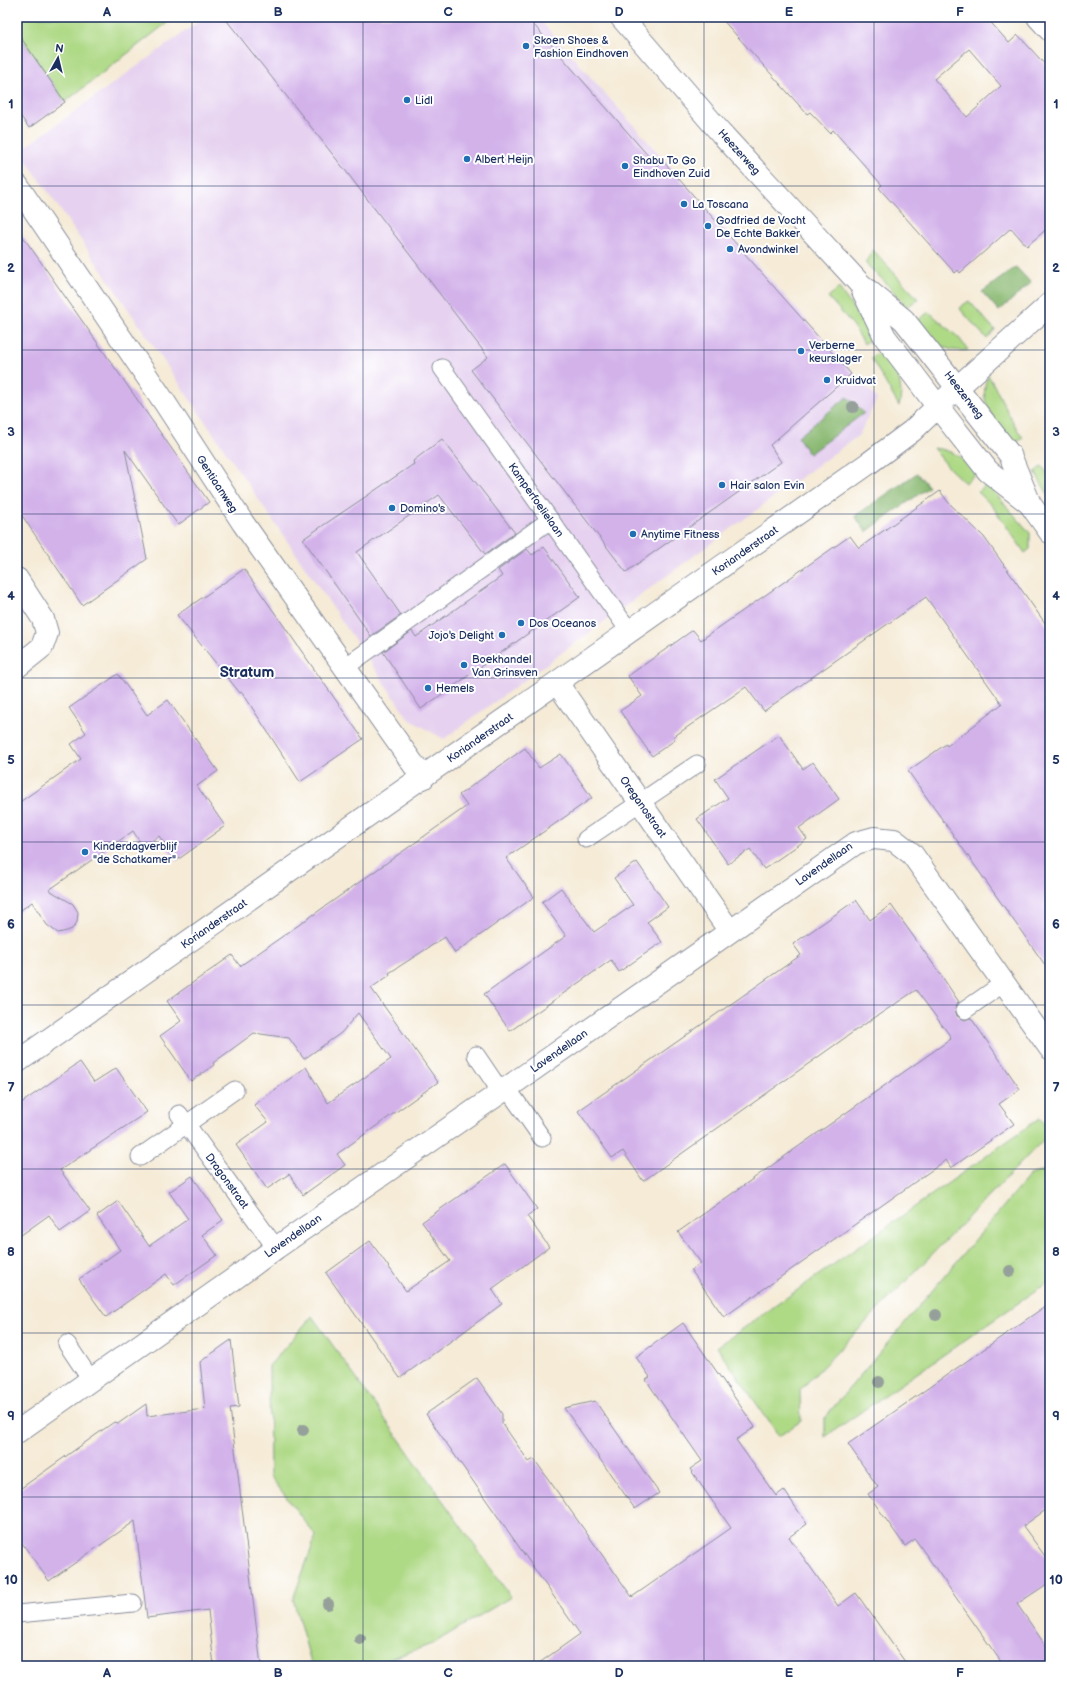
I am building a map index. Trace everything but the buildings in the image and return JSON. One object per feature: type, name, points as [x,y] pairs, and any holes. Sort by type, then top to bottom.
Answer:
[{"type":"street","name":"Heezerweg","points":[[621,17],[721,134],[860,284],[904,320],[1010,455],[1030,504],[1050,532]]},
{"type":"street","points":[[1038,17],[1050,30]]},
{"type":"street","name":"Gentiaanweg","points":[[17,185],[165,403],[243,523],[423,778]]},
{"type":"street","name":"Heezerweg","points":[[860,284],[885,337],[938,407],[988,471],[1030,504]]},
{"type":"street","name":"Korianderstraat","points":[[17,1062],[870,464],[912,431],[958,387],[1050,304]]},
{"type":"street","points":[[17,579],[43,619],[48,633],[42,647],[17,667]]},
{"type":"street","name":"Oreganostraat","points":[[557,684],[729,930]]},
{"type":"street","name":"Lavendellaan","points":[[17,1432],[276,1248],[504,1090],[729,930],[856,842],[874,838],[894,840],[912,854],[1050,1048]]},
{"type":"lane","name":"Kamperfoelielaan","points":[[442,368],[630,632]]},
{"type":"lane","points":[[344,668],[550,520]]},
{"type":"lane","points":[[586,839],[697,764]]},
{"type":"lane","points":[[965,1010],[1004,983]]},
{"type":"lane","points":[[476,1055],[542,1138]]},
{"type":"lane","points":[[140,1157],[183,1119],[235,1090]]},
{"type":"lane","name":"Dragonstraat","points":[[183,1119],[276,1248]]},
{"type":"lane","points":[[67,1344],[91,1380]]},
{"type":"lane","points":[[17,1614],[133,1603]]},
{"type":"shaded area","points":[[205,17],[537,17],[877,399],[859,435],[444,739],[409,719],[20,151]]},
{"type":"green space","points":[[17,17],[170,17],[172,19],[65,102],[17,32]]},
{"type":"green space","points":[[873,250],[918,299],[907,307],[884,281],[865,263]]},
{"type":"green space","points":[[1016,267],[1031,283],[999,311],[982,292]]},
{"type":"green space","points":[[839,288],[873,337],[864,344],[853,325],[828,297]]},
{"type":"green space","points":[[969,301],[995,330],[987,339],[959,308]]},
{"type":"green space","points":[[929,312],[959,338],[968,350],[951,350],[939,344],[918,320]]},
{"type":"green space","points":[[882,349],[895,369],[900,382],[901,397],[899,406],[871,358]]},
{"type":"green space","points":[[988,375],[1013,423],[1023,438],[1014,444],[995,420],[986,404],[985,386]]},
{"type":"green space","points":[[847,397],[864,413],[809,454],[798,437]]},
{"type":"green space","points":[[933,448],[953,453],[968,463],[977,473],[965,483],[950,469]]},
{"type":"green space","points":[[1042,466],[1050,477],[1050,498],[1035,472]]},
{"type":"green space","points":[[917,473],[929,487],[866,532],[855,516]]},
{"type":"green space","points":[[987,484],[1030,533],[1030,549],[1025,553],[993,507],[978,492]]},
{"type":"green space","points":[[1040,1118],[1050,1133],[800,1390],[801,1421],[779,1436],[717,1347]]},
{"type":"green space","points":[[1050,1169],[1050,1281],[825,1437],[825,1417],[1030,1175]]},
{"type":"green space","points":[[312,1316],[511,1597],[432,1644],[370,1666],[312,1666],[293,1599],[316,1536],[270,1476],[269,1366]]},
{"type":"place","name":"Skoen Shoes & Fashion Eindhoven","points":[[526,46]]},
{"type":"place","name":"Lidl","points":[[407,100]]},
{"type":"place","name":"Albert Heijn","points":[[467,159]]},
{"type":"place","name":"Shabu To Go Eindhoven Zuid","points":[[625,166]]},
{"type":"place","name":"La Toscana","points":[[684,204]]},
{"type":"place","name":"Godfried de Vocht De Echte Bakker","points":[[708,226]]},
{"type":"place","name":"Avondwinkel","points":[[730,249]]},
{"type":"place","name":"Verberne keurslager","points":[[801,351]]},
{"type":"place","name":"Kruidvat","points":[[827,380]]},
{"type":"place","name":"Hair salon Evin","points":[[722,485]]},
{"type":"place","name":"Domino's","points":[[392,508]]},
{"type":"place","name":"Anytime Fitness","points":[[633,534]]},
{"type":"place","name":"Dos Oceanos","points":[[521,623]]},
{"type":"place","name":"Jojo's Delight","points":[[502,635]]},
{"type":"place","name":"Boekhandel Van Grinsven","points":[[464,665]]},
{"type":"place","name":"Hemels","points":[[428,688]]},
{"type":"place","name":"Kinderdagverblijf \"de Schatkamer\"","points":[[85,852]]},
{"type":"district","name":"Stratum","points":[[247,672]]}]
